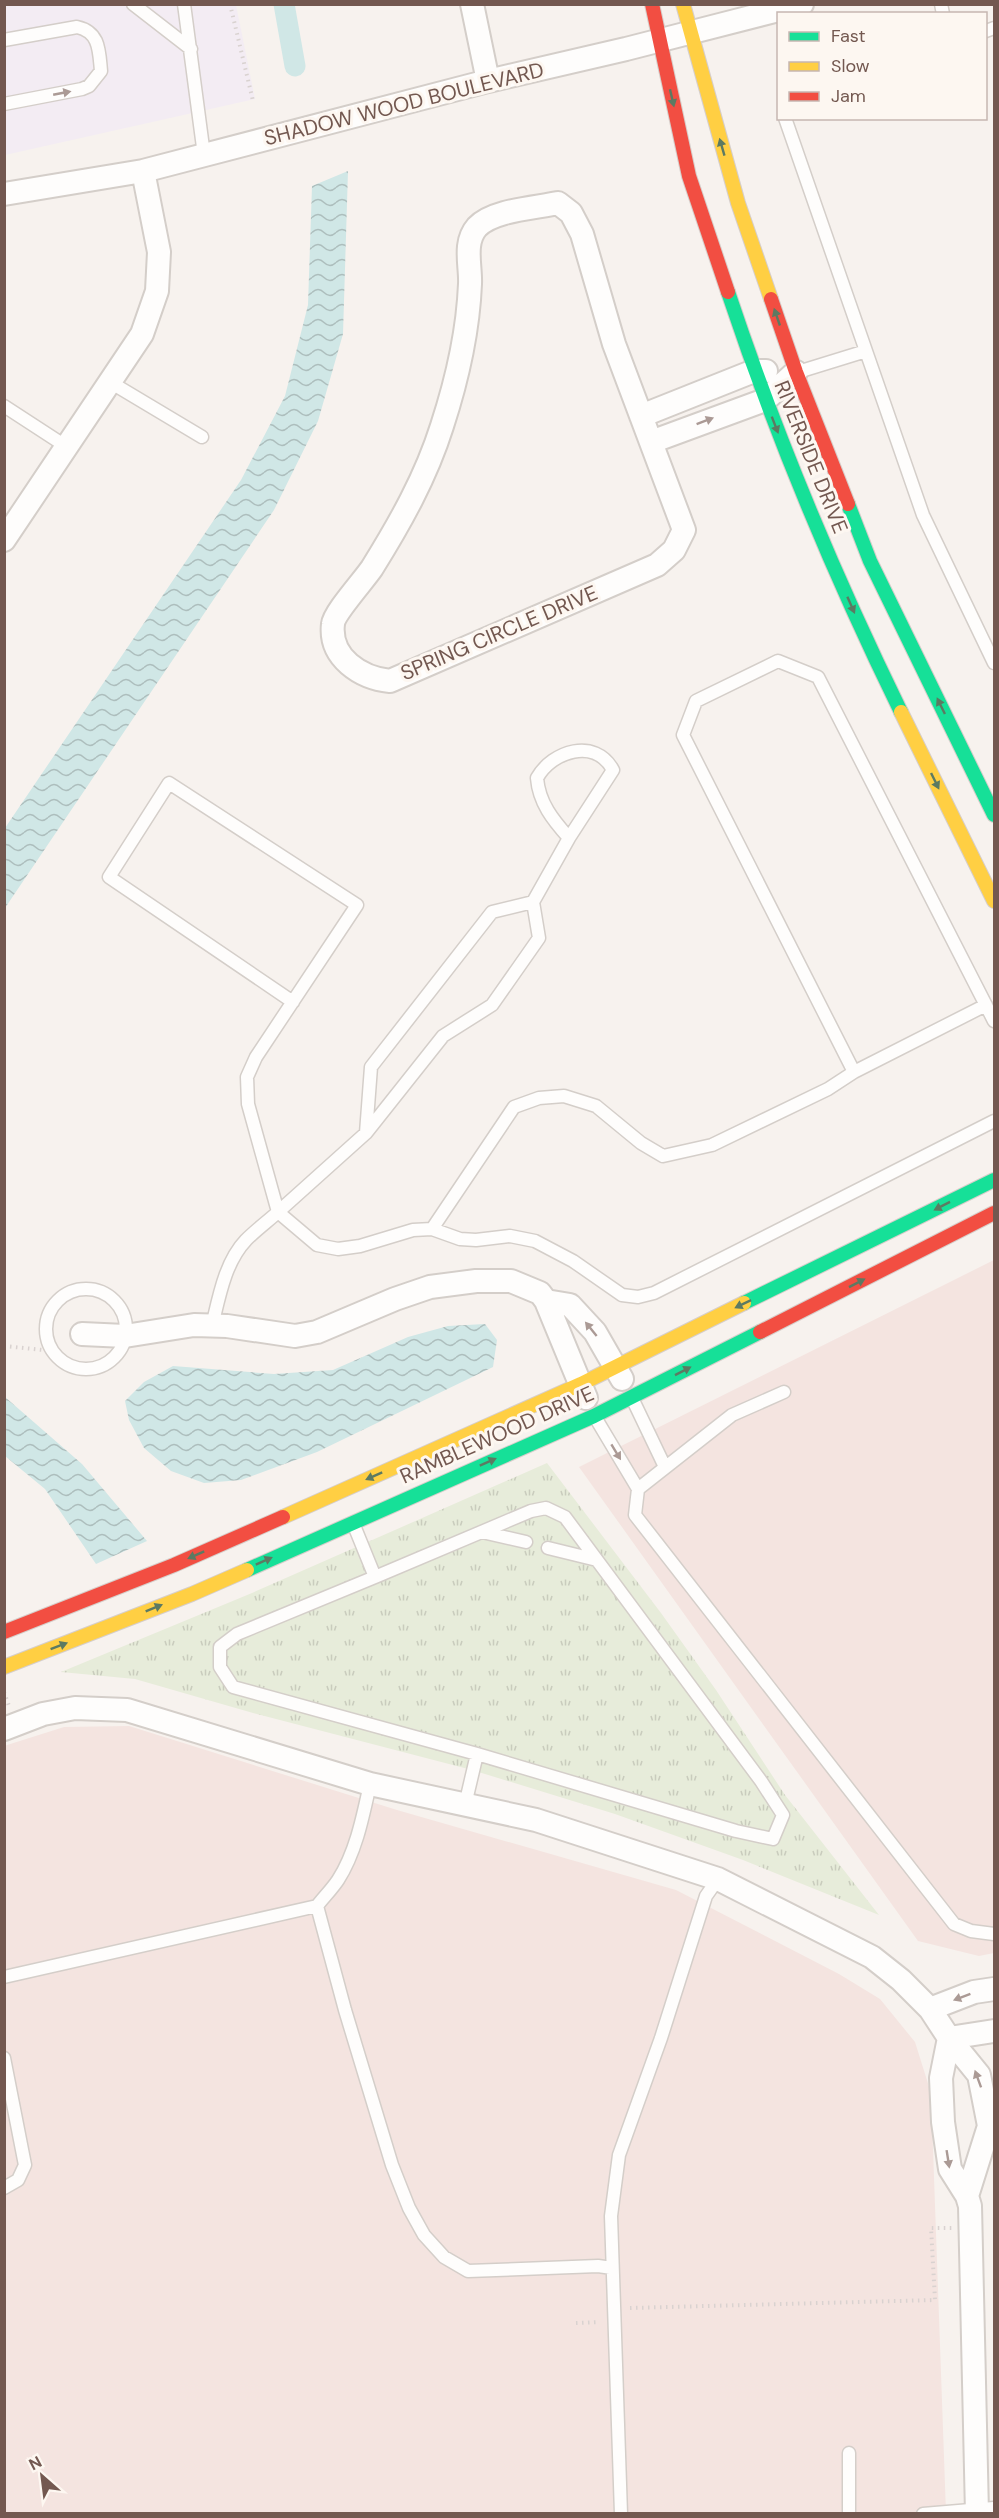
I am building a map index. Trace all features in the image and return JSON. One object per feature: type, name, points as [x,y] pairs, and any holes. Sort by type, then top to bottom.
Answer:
[{"type":"street","points":[[472,4],[488,81]]},
{"type":"street","name":"RIVERSIDE DRIVE","points":[[651,4],[689,176],[765,400],[800,491],[874,657],[994,901]]},
{"type":"street","name":"RIVERSIDE DRIVE","points":[[683,4],[738,203],[796,372],[870,561],[994,815]]},
{"type":"street","name":"SHADOW WOOD BOULEVARD","points":[[4,194],[143,171],[488,81],[802,4]]},
{"type":"street","points":[[4,540],[142,334],[158,291],[159,252],[143,171]]},
{"type":"street","name":"SPRING CIRCLE DRIVE","points":[[558,203],[571,213],[582,234],[615,344],[651,442],[684,530],[674,550],[657,565],[390,681],[373,679],[355,670],[342,657],[333,639],[333,621],[370,570],[400,520],[431,459],[452,395],[465,333],[470,283],[468,245],[476,228],[492,216],[558,203]]},
{"type":"street","points":[[641,416],[754,371],[796,372]]},
{"type":"street","points":[[651,442],[765,400],[796,372]]},
{"type":"street","name":"RAMBLEWOOD DRIVE","points":[[4,1632],[174,1565],[581,1384],[994,1180]]},
{"type":"street","name":"RAMBLEWOOD DRIVE","points":[[4,1668],[192,1594],[594,1416],[994,1213]]},
{"type":"street","points":[[81,1334],[125,1336],[158,1330],[212,1326],[295,1335],[317,1332],[395,1299],[430,1287],[476,1281],[511,1281],[540,1293],[546,1301],[594,1416]]},
{"type":"street","points":[[546,1301],[570,1305],[595,1332],[631,1397]]},
{"type":"street","points":[[7,1720],[75,1708],[127,1710],[370,1784],[536,1820],[718,1879],[872,1957],[901,1980],[930,2009],[949,2038],[979,2075],[989,2126],[967,2196]]},
{"type":"street","points":[[930,2009],[974,1992],[994,1989]]},
{"type":"street","points":[[949,2038],[994,2031]]},
{"type":"street","points":[[949,2038],[941,2078],[943,2122],[950,2169],[967,2196],[970,2206],[983,2510]]},
{"type":"lane","points":[[133,4],[191,49]]},
{"type":"lane","points":[[184,4],[204,155]]},
{"type":"lane","points":[[4,40],[82,28],[98,40],[101,71],[89,86],[82,89],[4,104]]},
{"type":"lane","points":[[785,120],[923,515],[994,663]]},
{"type":"lane","points":[[796,372],[866,351]]},
{"type":"lane","points":[[110,382],[202,437]]},
{"type":"lane","points":[[4,406],[67,447]]},
{"type":"lane","points":[[854,1072],[683,735],[696,701],[778,661],[818,677],[994,1021]]},
{"type":"lane","points":[[212,1326],[230,1264],[245,1241],[366,1133],[443,1036],[492,1005],[540,938],[533,902],[569,838],[613,770],[600,754],[588,750],[561,756],[549,762],[537,778],[540,794],[548,812],[569,838]]},
{"type":"lane","points":[[293,1002],[109,877],[169,783],[357,905],[293,1002],[256,1057],[247,1077],[248,1104],[278,1212],[317,1245],[338,1249],[360,1246],[413,1230],[432,1229],[460,1239],[476,1240],[510,1236],[535,1241],[573,1261],[622,1295],[638,1297],[654,1293],[994,1121]]},
{"type":"lane","points":[[366,1133],[371,1067],[492,912],[533,902]]},
{"type":"lane","points":[[432,1229],[514,1107],[539,1098],[564,1095],[596,1106],[641,1143],[663,1155],[712,1145],[828,1089],[854,1072],[986,1005]]},
{"type":"lane","points":[[87,1290],[108,1296],[123,1314],[125,1336],[115,1356],[96,1368],[84,1369],[63,1362],[53,1351],[46,1334],[50,1312],[56,1302],[76,1291],[87,1290]]},
{"type":"lane","points":[[638,1489],[732,1415],[784,1392]]},
{"type":"lane","points":[[631,1397],[665,1467]]},
{"type":"lane","points":[[594,1416],[638,1489],[635,1515],[954,1924],[971,1931],[994,1934]]},
{"type":"lane","points":[[546,1508],[565,1517],[761,1781],[783,1815],[773,1839],[736,1831],[477,1754],[233,1687],[220,1667],[220,1647],[237,1634],[375,1577],[531,1510],[546,1508]]},
{"type":"lane","points":[[352,1522],[375,1577]]},
{"type":"lane","points":[[482,1532],[526,1542]]},
{"type":"lane","points":[[548,1548],[597,1560]]},
{"type":"lane","points":[[465,1805],[477,1754]]},
{"type":"lane","points":[[4,1977],[317,1906],[338,1880],[352,1850],[364,1813],[370,1784]]},
{"type":"lane","points":[[621,2514],[611,2216],[619,2156],[661,2038],[706,1896],[718,1879]]},
{"type":"lane","points":[[317,1906],[345,2010],[392,2165],[409,2208],[424,2235],[444,2257],[468,2271],[598,2266],[612,2268]]},
{"type":"lane","points":[[4,2058],[25,2165],[18,2180],[4,2188]]},
{"type":"lane","points":[[849,2453],[849,2514]]},
{"type":"lane","points":[[923,2514],[983,2510]]},
{"type":"path","points":[[230,4],[253,101]]},
{"type":"path","points":[[4,1346],[53,1351]]},
{"type":"path","points":[[4,1692],[7,1720]]},
{"type":"path","points":[[576,2323],[602,2322],[622,2308],[651,2306],[934,2300],[932,2228],[970,2228]]},
{"type":"shaded area","points":[[4,5],[236,5],[255,99],[5,155]]},
{"type":"shaded area","points":[[994,1260],[994,1953],[979,1956],[918,1941],[579,1467]]},
{"type":"shaded area","points":[[129,1726],[397,1810],[676,1890],[839,1974],[880,1999],[915,2042],[931,2093],[946,2513],[5,2513],[4,1746],[64,1727]]},
{"type":"green space","points":[[547,1463],[661,1613],[716,1690],[785,1795],[879,1915],[743,1860],[615,1814],[472,1770],[253,1713],[135,1679],[61,1672],[252,1593]]},
{"type":"water","points":[[348,171],[343,334],[318,421],[274,510],[5,908],[5,828],[241,480],[285,396],[308,305],[312,186]]},
{"type":"water","points":[[485,1324],[497,1340],[493,1367],[317,1452],[241,1480],[204,1483],[171,1471],[144,1448],[129,1420],[125,1401],[144,1382],[173,1366],[274,1374],[333,1370],[408,1337],[448,1326]]},
{"type":"water","points":[[5,1397],[82,1464],[147,1541],[96,1564],[45,1489],[5,1456]]},
{"type":"waterway","points":[[284,4],[295,66]]},
{"type":"traffic: fast","points":[[728,292],[746,346],[807,505],[852,609],[901,712]]},
{"type":"traffic: fast","points":[[848,504],[870,561],[994,815]]},
{"type":"traffic: fast","points":[[744,1303],[994,1180]]},
{"type":"traffic: fast","points":[[247,1570],[594,1416],[760,1332]]},
{"type":"traffic: slow","points":[[683,4],[738,203],[771,299]]},
{"type":"traffic: slow","points":[[901,712],[994,901]]},
{"type":"traffic: slow","points":[[283,1517],[581,1384],[744,1303]]},
{"type":"traffic: slow","points":[[4,1667],[192,1594],[247,1570]]},
{"type":"traffic: jam","points":[[652,4],[689,176],[728,292]]},
{"type":"traffic: jam","points":[[771,299],[796,372],[848,504]]},
{"type":"traffic: jam","points":[[760,1332],[994,1213]]},
{"type":"traffic: jam","points":[[4,1632],[174,1565],[283,1517]]}]
